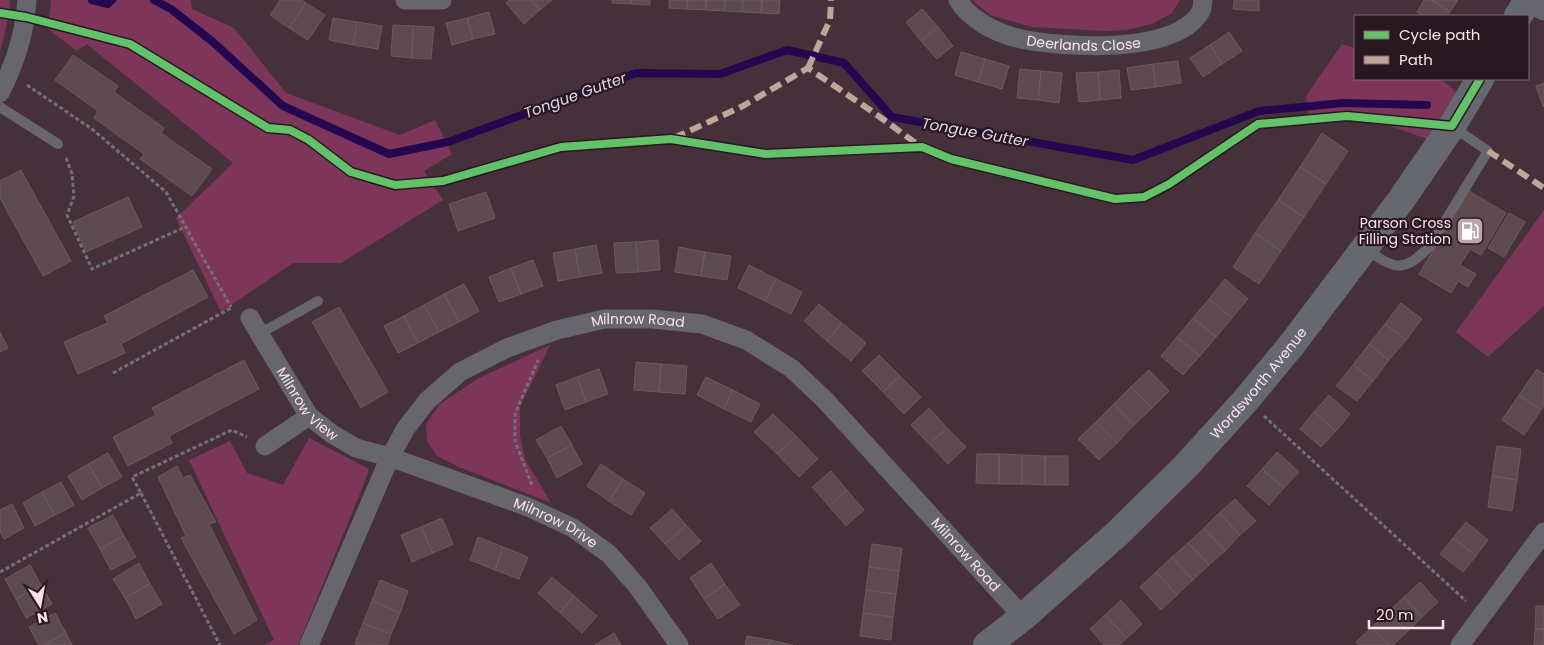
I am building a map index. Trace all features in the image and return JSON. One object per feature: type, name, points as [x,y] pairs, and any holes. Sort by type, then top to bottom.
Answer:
[{"type":"street","points":[[0,93],[17,54],[26,17],[27,0]]},
{"type":"street","points":[[405,0],[442,0]]},
{"type":"street","name":"Deerlands Close","points":[[958,0],[963,8],[982,24],[991,28],[1016,38],[1068,46],[1119,45],[1162,38],[1187,27],[1202,10],[1203,0]]},
{"type":"street","name":"Wordsworth Avenue","points":[[987,645],[1023,617],[1124,526],[1186,466],[1246,400],[1293,343],[1364,248],[1452,126],[1479,80]]},
{"type":"street","name":"Milnrow Road","points":[[309,645],[390,457],[406,428],[427,400],[460,372],[507,348],[550,332],[604,319],[652,318],[702,324],[746,340],[791,368],[824,399],[1023,617]]},
{"type":"street","name":"Milnrow View","points":[[254,326],[309,416],[332,434],[356,448],[390,457]]},
{"type":"street","points":[[266,446],[309,416]]},
{"type":"street","name":"Milnrow Drive","points":[[390,457],[528,507],[573,528],[609,554],[638,587],[679,645]]},
{"type":"street","points":[[1460,645],[1544,532]]},
{"type":"lane","points":[[0,107],[58,144]]},
{"type":"lane","points":[[1364,248],[1384,262],[1403,266],[1416,260],[1429,247],[1488,151],[1452,126]]},
{"type":"lane","points":[[254,326],[318,301]]},
{"type":"path","points":[[10,73],[92,129],[166,192],[232,308],[254,326]]},
{"type":"path","points":[[58,144],[72,174],[74,196],[67,216],[92,269],[185,227]]},
{"type":"path","points":[[113,373],[232,308]]},
{"type":"path","points":[[549,517],[528,478],[514,440],[514,432],[515,414],[550,332]]},
{"type":"path","points":[[1246,400],[1481,615]]},
{"type":"path","points":[[220,645],[132,478],[232,430],[266,446]]},
{"type":"path","points":[[0,572],[141,493]]},
{"type":"shaded area","points":[[0,0],[10,0],[10,10],[0,53]]},
{"type":"shaded area","points":[[51,0],[191,0],[192,9],[234,28],[286,93],[400,135],[435,120],[452,154],[424,171],[443,200],[341,263],[293,263],[221,312],[176,218],[233,163],[87,44],[77,51],[48,29]]},
{"type":"shaded area","points":[[972,0],[1180,0],[1172,13],[1152,24],[1126,30],[1105,31],[1032,27],[990,15]]},
{"type":"shaded area","points":[[1342,44],[1354,48],[1354,80],[1442,80],[1456,92],[1427,139],[1373,120],[1309,124],[1306,96]]},
{"type":"shaded area","points":[[1544,210],[1544,306],[1488,357],[1456,332]]},
{"type":"shaded area","points":[[550,345],[520,407],[520,436],[525,459],[551,503],[459,467],[437,456],[427,441],[426,424],[440,404],[479,378]]},
{"type":"shaded area","points":[[309,438],[369,469],[298,645],[264,645],[274,640],[189,460],[230,441],[247,473],[283,485]]},
{"type":"building","points":[[280,0],[302,0],[306,3],[289,28],[270,15]]},
{"type":"building","points":[[509,0],[531,0],[540,10],[524,24],[506,3]]},
{"type":"building","points":[[531,0],[552,0],[540,10]]},
{"type":"building","points":[[612,0],[631,0],[631,4],[612,3]]},
{"type":"building","points":[[631,0],[650,0],[650,5],[631,4]]},
{"type":"building","points":[[669,0],[688,0],[687,9],[669,8]]},
{"type":"building","points":[[688,0],[706,0],[706,10],[687,9]]},
{"type":"building","points":[[706,0],[725,0],[724,11],[706,10]]},
{"type":"building","points":[[725,0],[743,0],[742,12],[724,11]]},
{"type":"building","points":[[743,0],[762,0],[761,13],[742,12]]},
{"type":"building","points":[[762,0],[780,0],[779,14],[761,13]]},
{"type":"building","points":[[1234,0],[1259,0],[1259,11],[1233,9]]},
{"type":"building","points":[[1424,0],[1432,0],[1450,12],[1448,15],[1422,15],[1417,12]]},
{"type":"building","points":[[1432,0],[1458,0],[1450,12]]},
{"type":"building","points":[[306,3],[325,15],[308,40],[289,28]]},
{"type":"building","points":[[922,9],[938,27],[921,41],[906,22]]},
{"type":"building","points":[[489,12],[495,34],[473,39],[467,18]]},
{"type":"building","points":[[333,18],[357,22],[353,45],[329,40]]},
{"type":"building","points":[[467,18],[473,39],[452,45],[446,23]]},
{"type":"building","points":[[357,22],[382,26],[378,49],[353,45]]},
{"type":"building","points":[[393,25],[413,26],[412,58],[391,56]]},
{"type":"building","points":[[413,26],[434,27],[431,59],[412,58]]},
{"type":"building","points":[[938,27],[953,46],[937,59],[921,41]]},
{"type":"building","points":[[1229,32],[1242,51],[1222,64],[1210,45]]},
{"type":"building","points":[[1210,45],[1222,64],[1203,77],[1190,58]]},
{"type":"building","points":[[961,52],[985,59],[978,82],[955,75]]},
{"type":"building","points":[[73,55],[118,86],[114,92],[164,128],[161,133],[212,169],[192,196],[140,159],[144,154],[94,118],[98,111],[55,80]]},
{"type":"building","points":[[985,59],[1009,66],[1002,89],[978,82]]},
{"type":"building","points":[[1178,61],[1181,83],[1156,87],[1153,64]]},
{"type":"building","points":[[1153,64],[1156,87],[1131,90],[1127,68]]},
{"type":"building","points":[[1020,69],[1041,71],[1038,100],[1017,98]]},
{"type":"building","points":[[1119,70],[1121,98],[1100,100],[1098,72]]},
{"type":"building","points":[[1041,71],[1062,73],[1059,103],[1038,100]]},
{"type":"building","points":[[1098,72],[1100,100],[1079,102],[1076,73]]},
{"type":"building","points":[[1544,83],[1544,106],[1543,107],[1536,86]]},
{"type":"building","points":[[1322,133],[1348,151],[1326,184],[1300,167]]},
{"type":"building","points":[[1300,167],[1326,184],[1304,217],[1278,200]]},
{"type":"building","points":[[21,170],[71,261],[43,276],[0,198],[0,181]]},
{"type":"building","name":"Parson Cross Filling Station","points":[[1469,191],[1506,213],[1481,255],[1470,249],[1460,265],[1476,274],[1468,287],[1458,281],[1451,293],[1419,274]]},
{"type":"building","points":[[486,192],[495,218],[458,231],[449,204]]},
{"type":"building","points":[[128,197],[142,227],[86,252],[73,222]]},
{"type":"building","points":[[1278,200],[1304,217],[1281,251],[1255,233]]},
{"type":"building","points":[[1509,213],[1525,222],[1504,257],[1488,248]]},
{"type":"building","points":[[1255,233],[1281,251],[1259,284],[1233,267]]},
{"type":"building","points":[[658,240],[660,270],[638,272],[636,242]]},
{"type":"building","points":[[636,242],[638,272],[616,273],[614,243]]},
{"type":"building","points":[[596,245],[602,273],[580,277],[575,249]]},
{"type":"building","points":[[679,247],[705,252],[701,276],[675,272]]},
{"type":"building","points":[[575,249],[580,277],[558,281],[553,253]]},
{"type":"building","points":[[705,252],[731,256],[727,280],[701,276]]},
{"type":"building","points":[[533,260],[543,286],[521,294],[511,268]]},
{"type":"building","points":[[749,265],[776,279],[765,301],[738,288]]},
{"type":"building","points":[[511,268],[521,294],[499,302],[489,277]]},
{"type":"building","points":[[193,270],[208,297],[121,344],[125,353],[78,374],[64,342],[108,323],[104,316]]},
{"type":"building","points":[[776,279],[802,292],[791,314],[765,301]]},
{"type":"building","points":[[1225,279],[1248,299],[1232,318],[1209,299]]},
{"type":"building","points":[[464,284],[479,311],[459,322],[444,294]]},
{"type":"building","points":[[444,294],[459,322],[439,332],[424,305]]},
{"type":"building","points":[[1209,299],[1232,318],[1216,337],[1193,318]]},
{"type":"building","points":[[1401,303],[1422,319],[1406,340],[1385,324]]},
{"type":"building","points":[[819,304],[842,323],[827,341],[804,321]]},
{"type":"building","points":[[424,305],[439,332],[418,343],[404,316]]},
{"type":"building","points":[[339,307],[388,392],[361,408],[312,322]]},
{"type":"building","points":[[404,316],[418,343],[398,353],[384,326]]},
{"type":"building","points":[[1193,318],[1216,337],[1200,356],[1177,337]]},
{"type":"building","points":[[842,323],[866,343],[851,361],[827,341]]},
{"type":"building","points":[[1385,324],[1406,340],[1389,360],[1369,344]]},
{"type":"building","points":[[0,332],[8,348],[0,352]]},
{"type":"building","points":[[1177,337],[1200,356],[1183,375],[1161,356]]},
{"type":"building","points":[[1369,344],[1389,360],[1373,381],[1353,365]]},
{"type":"building","points":[[879,355],[900,376],[883,392],[862,371]]},
{"type":"building","points":[[244,360],[259,389],[169,436],[172,443],[128,466],[113,437],[156,415],[152,408]]},
{"type":"building","points":[[636,362],[661,364],[659,392],[634,390]]},
{"type":"building","points":[[661,364],[687,366],[685,394],[659,392]]},
{"type":"building","points":[[1353,365],[1373,381],[1357,401],[1336,386]]},
{"type":"building","points":[[599,369],[608,394],[586,402],[577,377]]},
{"type":"building","points":[[1537,369],[1544,374],[1544,406],[1541,410],[1519,395]]},
{"type":"building","points":[[1149,370],[1169,391],[1152,408],[1131,387]]},
{"type":"building","points":[[900,376],[921,397],[904,414],[883,392]]},
{"type":"building","points":[[577,377],[586,402],[565,410],[556,385]]},
{"type":"building","points":[[706,377],[733,390],[724,409],[697,395]]},
{"type":"building","points":[[1131,387],[1152,408],[1134,425],[1114,404]]},
{"type":"building","points":[[733,390],[760,404],[751,422],[724,409]]},
{"type":"building","points":[[1329,395],[1350,414],[1336,431],[1314,412]]},
{"type":"building","points":[[1519,395],[1541,410],[1524,435],[1502,420]]},
{"type":"building","points":[[1114,404],[1134,425],[1117,443],[1096,422]]},
{"type":"building","points":[[929,408],[947,428],[929,444],[911,425]]},
{"type":"building","points":[[1314,412],[1336,431],[1321,447],[1300,429]]},
{"type":"building","points":[[773,414],[796,436],[777,454],[754,432]]},
{"type":"building","points":[[1096,422],[1117,443],[1099,460],[1078,439]]},
{"type":"building","points":[[561,426],[572,445],[547,458],[536,440]]},
{"type":"building","points":[[947,428],[966,447],[948,464],[929,444]]},
{"type":"building","points":[[796,436],[818,459],[799,477],[777,454]]},
{"type":"building","points":[[572,445],[582,464],[557,478],[547,458]]},
{"type":"building","points":[[1497,446],[1521,449],[1517,480],[1492,476]]},
{"type":"building","points":[[1277,452],[1299,472],[1284,488],[1262,469]]},
{"type":"building","points":[[108,453],[122,477],[102,488],[88,464]]},
{"type":"building","points":[[977,454],[999,454],[999,484],[976,483]]},
{"type":"building","points":[[999,454],[1022,455],[1022,484],[999,484]]},
{"type":"building","points":[[1022,455],[1045,456],[1045,485],[1022,484]]},
{"type":"building","points":[[1045,456],[1068,456],[1068,485],[1045,485]]},
{"type":"building","points":[[88,464],[102,488],[82,500],[68,476]]},
{"type":"building","points":[[601,464],[623,479],[609,501],[587,486]]},
{"type":"building","points":[[177,466],[183,478],[190,475],[216,522],[209,524],[257,620],[234,634],[181,538],[186,536],[158,477]]},
{"type":"building","points":[[1262,469],[1284,488],[1269,505],[1247,486]]},
{"type":"building","points":[[831,471],[847,490],[829,506],[812,487]]},
{"type":"building","points":[[1492,476],[1517,480],[1512,511],[1488,507]]},
{"type":"building","points":[[623,479],[645,493],[631,515],[609,501]]},
{"type":"building","points":[[61,482],[74,505],[55,515],[42,492]]},
{"type":"building","points":[[847,490],[864,510],[846,526],[829,506]]},
{"type":"building","points":[[42,492],[55,515],[35,526],[23,503]]},
{"type":"building","points":[[1235,499],[1256,521],[1240,535],[1219,513]]},
{"type":"building","points":[[12,504],[24,528],[4,539],[0,532],[0,510]]},
{"type":"building","points":[[672,509],[686,525],[665,544],[650,528]]},
{"type":"building","points":[[1219,513],[1240,535],[1225,551],[1204,528]]},
{"type":"building","points":[[113,515],[124,536],[100,549],[88,528]]},
{"type":"building","points":[[442,518],[453,544],[433,553],[421,527]]},
{"type":"building","points":[[1466,522],[1488,540],[1476,556],[1453,538]]},
{"type":"building","points":[[686,525],[701,541],[679,560],[665,544]]},
{"type":"building","points":[[421,527],[433,553],[412,562],[401,535]]},
{"type":"building","points":[[1204,528],[1225,551],[1209,565],[1188,543]]},
{"type":"building","points":[[124,536],[136,557],[111,570],[100,549]]},
{"type":"building","points":[[478,537],[503,547],[495,570],[470,560]]},
{"type":"building","points":[[1453,538],[1476,556],[1463,572],[1440,554]]},
{"type":"building","points":[[1188,543],[1209,565],[1193,580],[1172,557]]},
{"type":"building","points":[[872,544],[902,548],[899,571],[869,567]]},
{"type":"building","points":[[503,547],[528,557],[519,579],[495,570]]},
{"type":"building","points":[[1172,557],[1193,580],[1177,595],[1156,572]]},
{"type":"building","points":[[139,563],[150,584],[125,598],[113,579]]},
{"type":"building","points":[[711,563],[725,584],[704,599],[690,578]]},
{"type":"building","points":[[30,565],[41,585],[16,599],[5,579]]},
{"type":"building","points":[[869,567],[899,571],[896,594],[866,590]]},
{"type":"building","points":[[1156,572],[1177,595],[1161,610],[1140,587]]},
{"type":"building","points":[[552,577],[574,596],[560,613],[538,593]]},
{"type":"building","points":[[380,580],[408,591],[400,613],[372,601]]},
{"type":"building","points":[[1420,582],[1438,602],[1422,617],[1404,597]]},
{"type":"building","points":[[150,584],[162,604],[136,619],[125,598]]},
{"type":"building","points":[[725,584],[740,605],[718,619],[704,599]]},
{"type":"building","points":[[41,585],[52,604],[26,618],[16,599]]},
{"type":"building","points":[[866,590],[896,594],[893,617],[863,613]]},
{"type":"building","points":[[574,596],[597,616],[582,633],[560,613]]},
{"type":"building","points":[[1404,597],[1422,617],[1407,632],[1388,612]]},
{"type":"building","points":[[1121,600],[1142,624],[1127,638],[1105,615]]},
{"type":"building","points":[[372,601],[400,613],[391,634],[363,623]]},
{"type":"building","points":[[1536,606],[1544,606],[1544,629],[1535,629]]},
{"type":"building","points":[[1388,612],[1407,632],[1393,645],[1389,645],[1372,627]]},
{"type":"building","points":[[55,613],[66,633],[44,645],[39,645],[29,627]]},
{"type":"building","points":[[863,613],[893,617],[891,640],[860,636]]},
{"type":"building","points":[[1105,615],[1127,638],[1119,645],[1104,645],[1090,629]]},
{"type":"building","points":[[363,623],[391,634],[387,645],[355,644]]},
{"type":"building","points":[[1372,627],[1389,645],[1359,645],[1356,642]]},
{"type":"building","points":[[1535,629],[1544,629],[1544,645],[1534,645]]},
{"type":"building","points":[[66,633],[72,645],[44,645]]},
{"type":"building","points":[[614,633],[621,645],[595,645]]},
{"type":"building","points":[[747,636],[770,640],[769,645],[745,645]]},
{"type":"building","points":[[770,640],[793,645],[769,645]]},
{"type":"waterway","name":"Tongue Gutter","points":[[92,0],[108,4],[112,0]]},
{"type":"waterway","name":"Tongue Gutter","points":[[154,0],[171,9],[213,42],[283,106],[389,154],[448,142],[636,73],[720,74],[787,50],[844,63],[892,117],[1133,160],[1259,111],[1343,103],[1427,105]]},
{"type":"marked path","points":[[808,68],[830,20],[831,0]]},
{"type":"marked path","points":[[674,138],[743,106],[808,68],[920,146]]},
{"type":"marked path","points":[[1488,151],[1544,188]]},
{"type":"cycle path","points":[[0,13],[26,17],[130,44],[268,128],[290,130],[309,140],[351,172],[395,185],[443,181],[561,147],[671,139],[766,154],[922,147],[951,159],[1115,199],[1144,197],[1169,184],[1258,124],[1347,116],[1452,126],[1479,80]]},
{"type":"place","name":"Parson Cross Filling Station","points":[[1470,231]]}]
